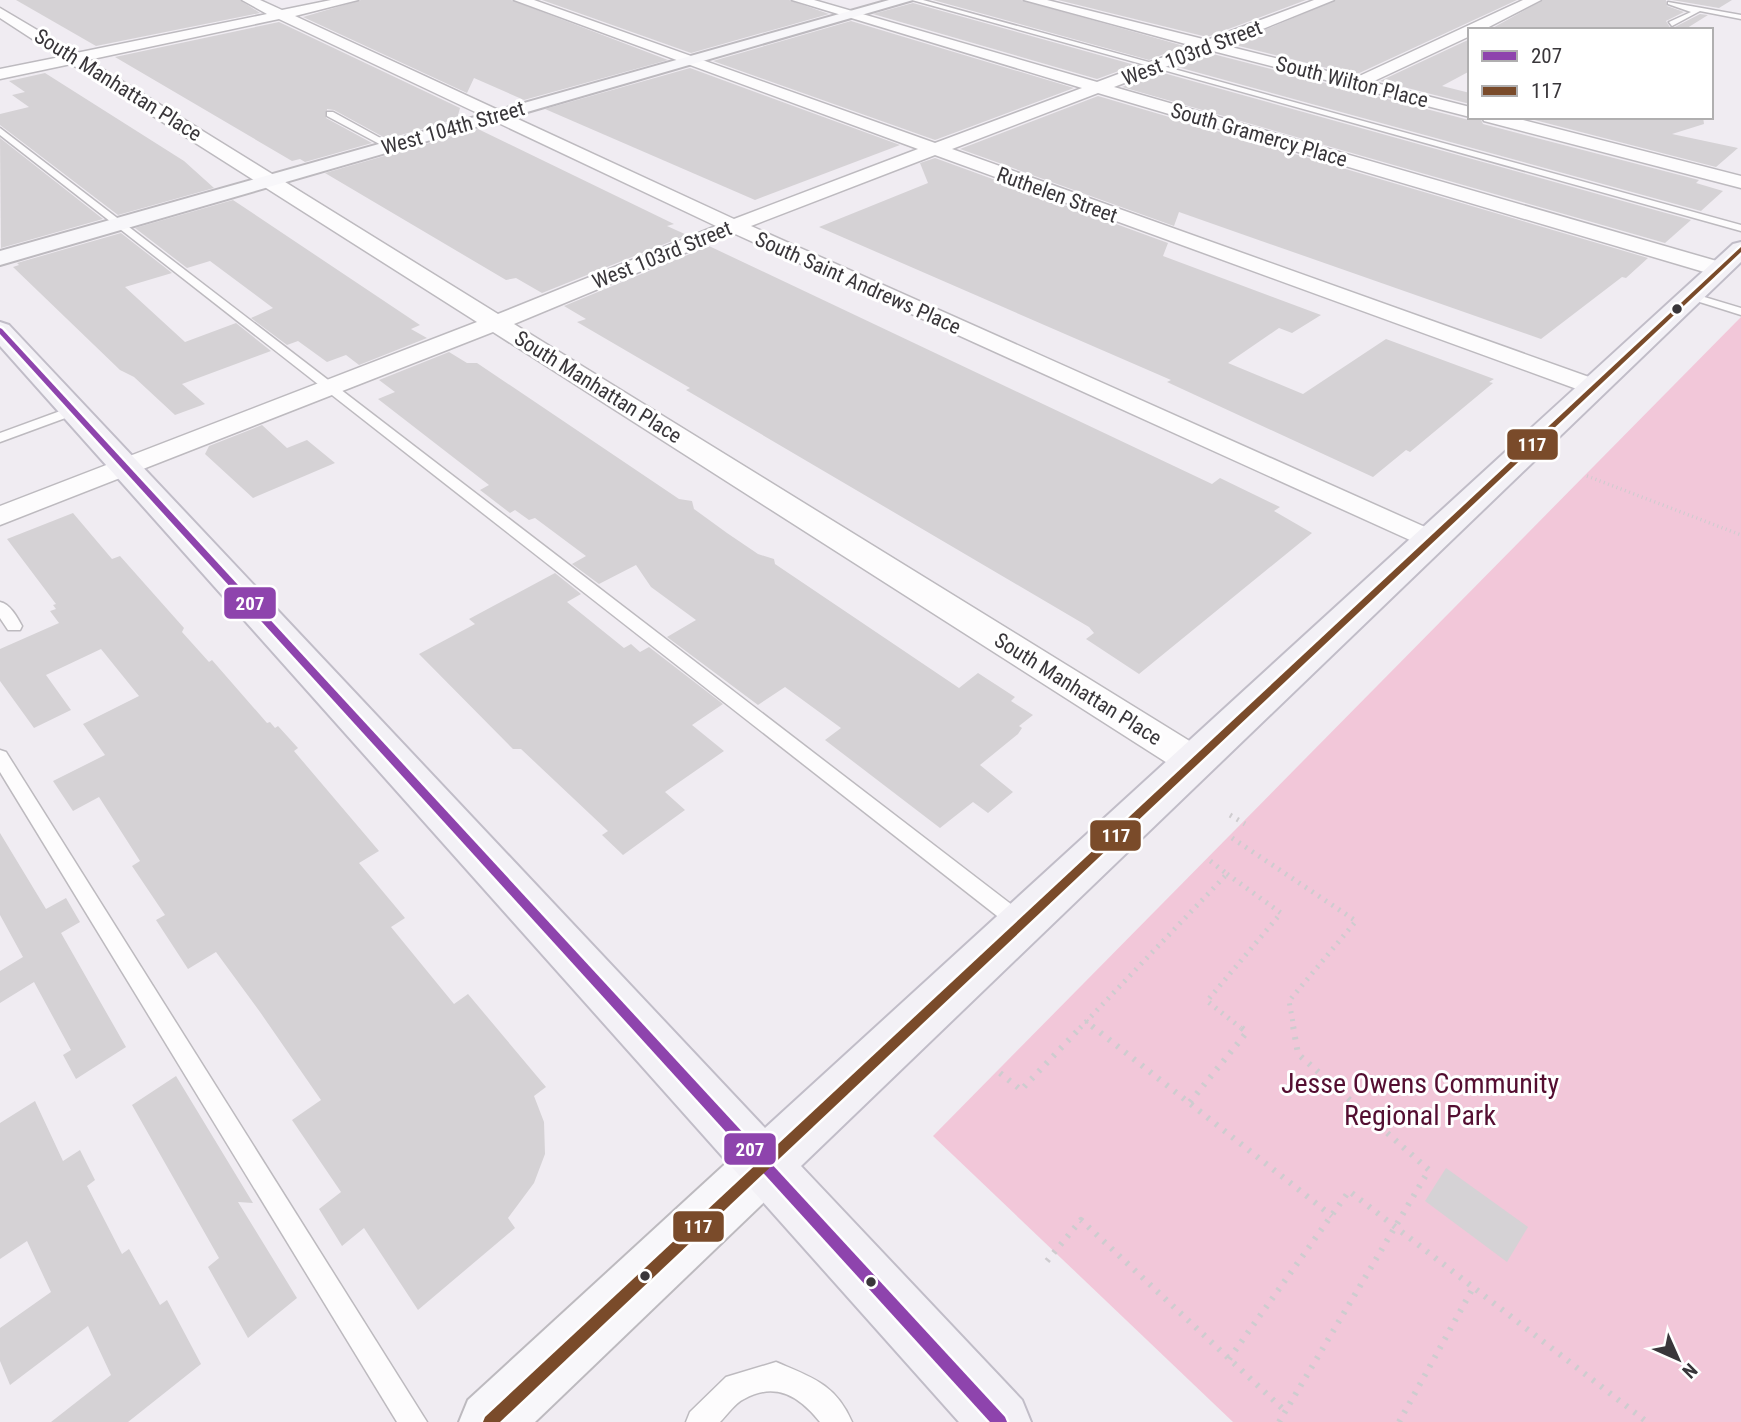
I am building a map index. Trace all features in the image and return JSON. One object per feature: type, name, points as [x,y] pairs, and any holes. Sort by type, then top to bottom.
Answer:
[{"type":"main road","points":[[766,1163],[1196,763],[1741,249]]},
{"type":"main road","points":[[0,330],[766,1163],[1000,1422]]},
{"type":"street","name":"South Saint Andrews Place","points":[[249,0],[733,226],[1432,541]]},
{"type":"street","points":[[0,74],[351,0]]},
{"type":"street","name":"Ruthelen Street","points":[[521,0],[1594,387]]},
{"type":"street","name":"South Gramercy Place","points":[[799,0],[1719,270]]},
{"type":"street","name":"West 104th Street","points":[[0,258],[906,0]]},
{"type":"street","name":"South Wilton Place","points":[[1031,0],[1468,111]]},
{"type":"street","name":"West 103rd Street","points":[[0,516],[496,323],[733,226],[1327,0]]},
{"type":"street","points":[[1474,28],[1534,0]]},
{"type":"street","points":[[1079,12],[1104,4]]},
{"type":"street","name":"South Manhattan Place","points":[[0,12],[1196,763]]},
{"type":"street","points":[[1357,83],[1468,31]]},
{"type":"street","points":[[1503,119],[1741,181]]},
{"type":"street","points":[[490,1422],[766,1163]]},
{"type":"lane","points":[[915,0],[1741,228]]},
{"type":"lane","points":[[1672,24],[1697,12],[1669,4],[1741,17]]},
{"type":"lane","points":[[330,114],[390,146]]},
{"type":"lane","points":[[0,131],[1022,924]]},
{"type":"lane","points":[[1691,296],[1741,312]]},
{"type":"lane","points":[[0,438],[74,410]]},
{"type":"lane","points":[[0,607],[14,626]]},
{"type":"lane","points":[[0,757],[413,1422]]},
{"type":"lane","points":[[700,1422],[736,1387],[776,1376],[814,1392],[838,1422]]},
{"type":"path","points":[[1587,476],[1741,535]]},
{"type":"path","points":[[1230,815],[1245,824]]},
{"type":"path","points":[[1232,838],[1356,921],[1289,1001],[1298,1054],[1429,1170],[1279,1422]]},
{"type":"path","points":[[1190,1102],[1247,1032],[1207,1001],[1281,913],[1209,860]]},
{"type":"path","points":[[1000,1073],[1021,1090],[1227,874]]},
{"type":"path","points":[[1086,1021],[1332,1216]]},
{"type":"path","points":[[1229,1359],[1349,1191],[1647,1422]]},
{"type":"path","points":[[1047,1261],[1081,1220],[1285,1411]]},
{"type":"path","points":[[1400,1422],[1474,1288]]},
{"type":"green space","name":"Jesse Owens Community Regional Park","points":[[1741,317],[1741,1422],[1233,1422],[933,1136]]},
{"type":"building","points":[[16,0],[240,0],[260,13],[96,46]]},
{"type":"building","points":[[361,0],[511,0],[668,60],[524,100],[474,78],[467,93],[303,17]]},
{"type":"building","points":[[542,0],[789,0],[829,14],[691,53]]},
{"type":"building","points":[[933,0],[1021,0],[1184,46],[1149,60]]},
{"type":"building","points":[[1058,0],[1306,0],[1207,37]]},
{"type":"building","points":[[1336,0],[1517,0],[1355,75],[1231,44]]},
{"type":"building","points":[[1543,0],[1666,0],[1667,6],[1684,12],[1666,21],[1670,28],[1493,28]]},
{"type":"building","points":[[1672,0],[1732,0],[1719,8]]},
{"type":"building","points":[[913,3],[1135,65],[1097,79],[873,14]]},
{"type":"building","points":[[1700,14],[1708,15],[1687,28],[1673,28]]},
{"type":"building","points":[[851,21],[1074,88],[935,140],[713,61]]},
{"type":"building","points":[[279,22],[460,108],[457,119],[387,139],[334,110],[327,109],[326,118],[372,143],[305,162],[300,159],[292,161],[115,57]]},
{"type":"building","points":[[1468,40],[1468,72],[1442,86],[1468,92],[1468,103],[1380,81]]},
{"type":"building","points":[[1209,53],[1469,120],[1481,119],[1483,124],[1699,180],[1696,183],[1723,191],[1701,211],[1174,66]]},
{"type":"building","points":[[690,68],[900,145],[755,200],[545,109]]},
{"type":"building","points":[[1160,72],[1691,220],[1665,243],[1122,87]]},
{"type":"building","points":[[45,73],[184,161],[214,188],[118,215],[0,125],[0,114],[29,107],[12,95],[25,92],[9,81]]},
{"type":"building","points":[[1098,96],[1648,258],[1626,278],[1622,277],[1541,339],[1179,212],[1174,226],[960,149]]},
{"type":"building","points":[[1531,119],[1703,119],[1704,124],[1672,134],[1738,148],[1716,167]]},
{"type":"building","points":[[478,129],[674,224],[667,226],[687,235],[542,293],[516,278],[506,280],[325,173]]},
{"type":"building","points":[[0,138],[103,219],[1,248]]},
{"type":"building","points":[[935,158],[1168,243],[1163,256],[1321,315],[1292,333],[1279,328],[1228,363],[1303,394],[1386,339],[1494,379],[1489,382],[1493,383],[1410,452],[1406,450],[1373,477],[1167,382],[1171,380],[819,227],[928,183],[920,163]]},
{"type":"building","points":[[233,200],[420,325],[411,329],[427,338],[359,365],[346,355],[327,362],[298,341],[287,345],[251,318],[273,308],[210,261],[187,268],[135,228]]},
{"type":"building","points":[[121,233],[172,273],[125,287],[185,342],[236,323],[271,351],[182,384],[205,404],[175,415],[134,377],[120,370],[13,267],[19,265],[17,263]]},
{"type":"building","points":[[709,246],[1212,484],[1220,478],[1280,507],[1274,511],[1312,533],[1139,674],[1086,639],[1094,633],[1089,627],[686,390],[690,388],[577,322],[586,319],[564,306]]},
{"type":"building","points":[[449,352],[467,363],[477,363],[679,499],[692,501],[694,509],[727,533],[758,554],[774,559],[775,564],[959,688],[978,673],[1015,697],[1011,701],[1033,715],[1019,726],[1022,728],[1018,734],[980,765],[1013,792],[988,813],[973,802],[940,828],[825,740],[841,728],[785,687],[758,705],[667,637],[696,620],[651,587],[636,565],[599,584],[572,564],[586,556],[535,518],[529,520],[515,510],[510,513],[480,490],[489,485],[378,399],[395,392],[379,380]]},
{"type":"building","points":[[262,425],[287,448],[307,440],[335,463],[253,498],[205,454],[209,446]]},
{"type":"building","points":[[73,513],[112,559],[120,556],[184,628],[182,632],[209,662],[212,660],[267,723],[270,722],[275,728],[278,726],[298,748],[294,751],[379,851],[359,863],[405,918],[391,927],[454,1004],[468,994],[546,1087],[534,1096],[544,1122],[545,1154],[534,1183],[508,1218],[515,1228],[418,1310],[364,1228],[342,1246],[319,1209],[341,1192],[292,1120],[321,1100],[216,952],[188,969],[156,920],[165,915],[132,866],[140,861],[99,797],[73,811],[53,781],[105,755],[83,724],[139,696],[101,649],[46,675],[71,710],[34,728],[0,681],[0,649],[59,623],[50,611],[56,609],[53,605],[56,604],[7,539]]},
{"type":"building","points":[[555,573],[581,594],[567,602],[624,648],[631,644],[640,652],[649,647],[723,704],[692,725],[724,751],[665,792],[685,810],[623,855],[602,835],[608,831],[521,749],[513,749],[419,654],[475,624],[469,619]]},
{"type":"building","points":[[0,833],[46,909],[66,898],[80,922],[61,933],[126,1047],[76,1079],[63,1055],[71,1050],[34,982],[0,1003],[0,971],[23,957],[0,915]]},
{"type":"building","points":[[176,1076],[253,1203],[238,1202],[297,1298],[248,1338],[208,1267],[219,1258],[132,1105]]},
{"type":"building","points":[[35,1101],[63,1161],[80,1150],[95,1180],[87,1186],[122,1254],[129,1249],[160,1305],[167,1300],[201,1364],[128,1422],[51,1422],[111,1375],[88,1326],[10,1385],[0,1361],[0,1328],[51,1292],[27,1241],[0,1259],[0,1123]]},
{"type":"building","points":[[1446,1168],[1528,1227],[1507,1262],[1425,1201]]},
{"type":"transit line","name":"117","points":[[490,1422],[1741,249]]},
{"type":"transit line","name":"207","points":[[0,330],[1000,1422]]}]
